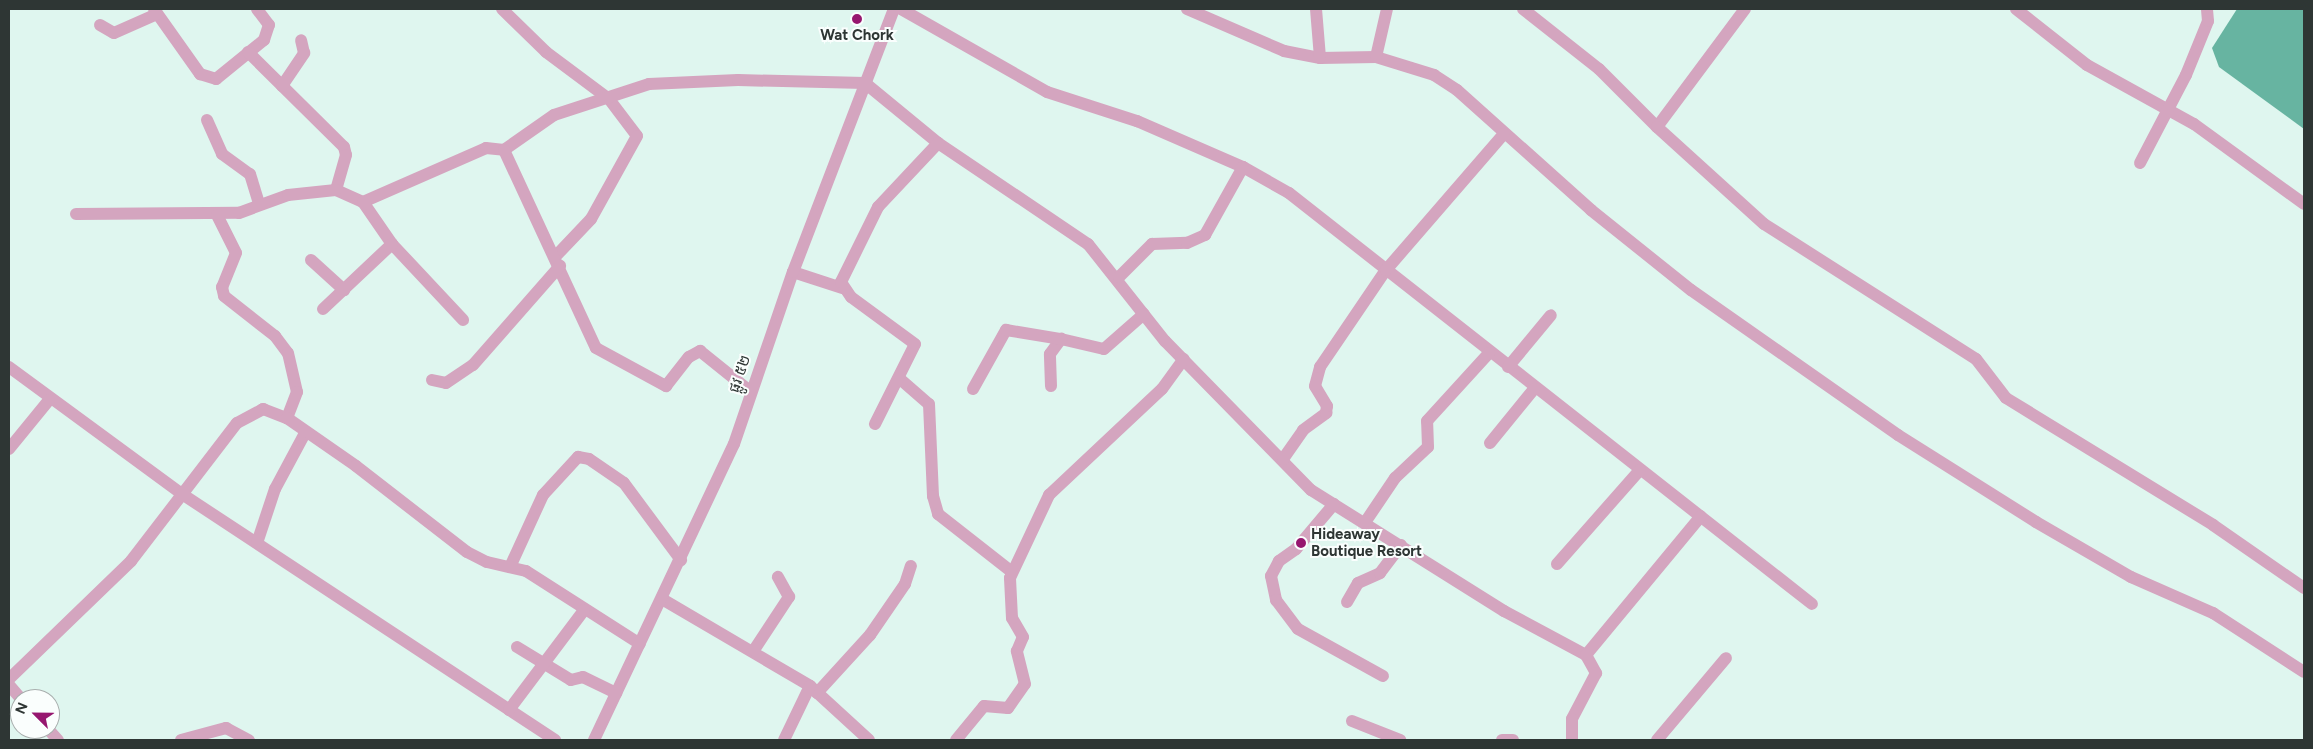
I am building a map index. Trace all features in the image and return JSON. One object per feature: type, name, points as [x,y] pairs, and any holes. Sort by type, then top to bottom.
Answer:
[{"type":"street","points":[[100,25],[114,33],[155,12],[207,79],[221,77],[268,32],[267,18],[257,9]]},
{"type":"street","points":[[432,380],[446,383],[473,365],[581,232],[636,140],[610,99],[546,52],[502,9]]},
{"type":"street","name":"ផ្លូវ ៥២","points":[[594,740],[681,560],[734,444],[793,272],[894,9]]},
{"type":"street","points":[[901,9],[1047,92],[1137,121],[1243,167],[1289,193],[1534,389],[1812,604]]},
{"type":"street","points":[[1187,9],[1284,51],[1320,58],[1376,57],[1434,75],[1485,114],[1504,134],[1690,290],[1898,435],[2036,522],[2131,577],[2213,613],[2304,672]]},
{"type":"street","points":[[1316,9],[1320,58]]},
{"type":"street","points":[[1376,57],[1387,9]]},
{"type":"street","points":[[1524,9],[1599,69],[1657,127],[1764,224],[1976,359],[2006,398],[2213,525],[2304,588]]},
{"type":"street","points":[[1657,127],[1745,9]]},
{"type":"street","points":[[2016,9],[2087,64],[2169,112],[2194,124],[2304,204]]},
{"type":"street","points":[[2140,163],[2169,112],[2205,29],[2207,9]]},
{"type":"street","points":[[282,86],[304,53],[300,40]]},
{"type":"street","points":[[248,52],[346,151],[336,190]]},
{"type":"street","points":[[363,202],[486,148],[504,150],[554,115],[610,99],[649,84],[698,81],[865,83],[938,144],[1081,238],[1118,277],[1144,314],[1184,359],[1283,459],[1300,481],[1334,504],[1366,521],[1504,612],[1586,655],[1596,673],[1572,718],[1572,740]]},
{"type":"street","points":[[207,120],[222,154],[250,174],[259,204]]},
{"type":"street","points":[[1283,459],[1303,430],[1326,413],[1327,406],[1315,386],[1320,367],[1386,270],[1504,134]]},
{"type":"street","points":[[842,288],[843,276],[878,206],[938,144]]},
{"type":"street","points":[[504,150],[557,261],[593,343],[602,353],[666,386],[689,356],[700,351],[752,392]]},
{"type":"street","points":[[1118,277],[1152,244],[1187,243],[1204,235],[1243,167]]},
{"type":"street","points":[[76,214],[217,215],[239,213],[259,204],[336,190],[363,202],[392,244],[463,320]]},
{"type":"street","points":[[217,215],[236,252],[222,287],[224,296],[275,336],[288,353],[297,392],[287,418]]},
{"type":"street","points":[[323,309],[392,244]]},
{"type":"street","points":[[312,260],[344,290]]},
{"type":"street","points":[[793,272],[842,288],[912,339],[916,349],[875,424]]},
{"type":"street","points":[[973,389],[1006,330],[1061,339],[1104,349],[1144,314]]},
{"type":"street","points":[[1508,368],[1551,316]]},
{"type":"street","points":[[1051,386],[1050,354],[1061,339]]},
{"type":"street","points":[[1366,521],[1395,478],[1428,448],[1427,421],[1489,353]]},
{"type":"street","points":[[956,740],[984,706],[1008,708],[1025,684],[1018,651],[1023,636],[1012,618],[1012,572],[1055,488],[1162,389],[1184,359]]},
{"type":"street","points":[[9,367],[49,400],[182,494],[555,740]]},
{"type":"street","points":[[900,379],[929,404],[933,496],[938,514],[1012,572]]},
{"type":"street","points":[[1490,443],[1534,389]]},
{"type":"street","points":[[9,449],[49,400]]},
{"type":"street","points":[[9,678],[131,561],[244,416],[263,409],[287,418],[305,433],[356,466],[444,538],[487,562],[526,571],[584,610],[640,644]]},
{"type":"street","points":[[257,543],[275,489],[305,433]]},
{"type":"street","points":[[510,567],[543,495],[578,457],[589,459],[624,483],[681,560]]},
{"type":"street","points":[[1557,564],[1640,470]]},
{"type":"street","points":[[1334,504],[1296,549],[1279,561],[1271,576],[1276,600],[1298,630],[1383,676]]},
{"type":"street","points":[[1586,655],[1700,516]]},
{"type":"street","points":[[1347,602],[1358,583],[1380,574],[1401,545]]},
{"type":"street","points":[[784,740],[813,690],[870,635],[905,584],[911,566]]},
{"type":"street","points":[[754,650],[789,597],[778,577]]},
{"type":"street","points":[[662,599],[754,650],[813,690],[869,740]]},
{"type":"street","points":[[509,710],[542,663],[584,610]]},
{"type":"street","points":[[518,646],[571,680],[583,677],[616,693]]},
{"type":"street","points":[[1657,740],[1726,658]]},
{"type":"street","points":[[1352,721],[1400,740]]},
{"type":"street","points":[[181,740],[226,728],[249,740]]},
{"type":"street","points":[[1502,740],[1513,740]]},
{"type":"shaded area","points":[[2237,9],[2304,9],[2304,129],[2219,67],[2212,48]]},
{"type":"place","name":"Wat Chork","points":[[857,19]]},
{"type":"place","name":"Hideaway Boutique Resort","points":[[1301,543]]}]
